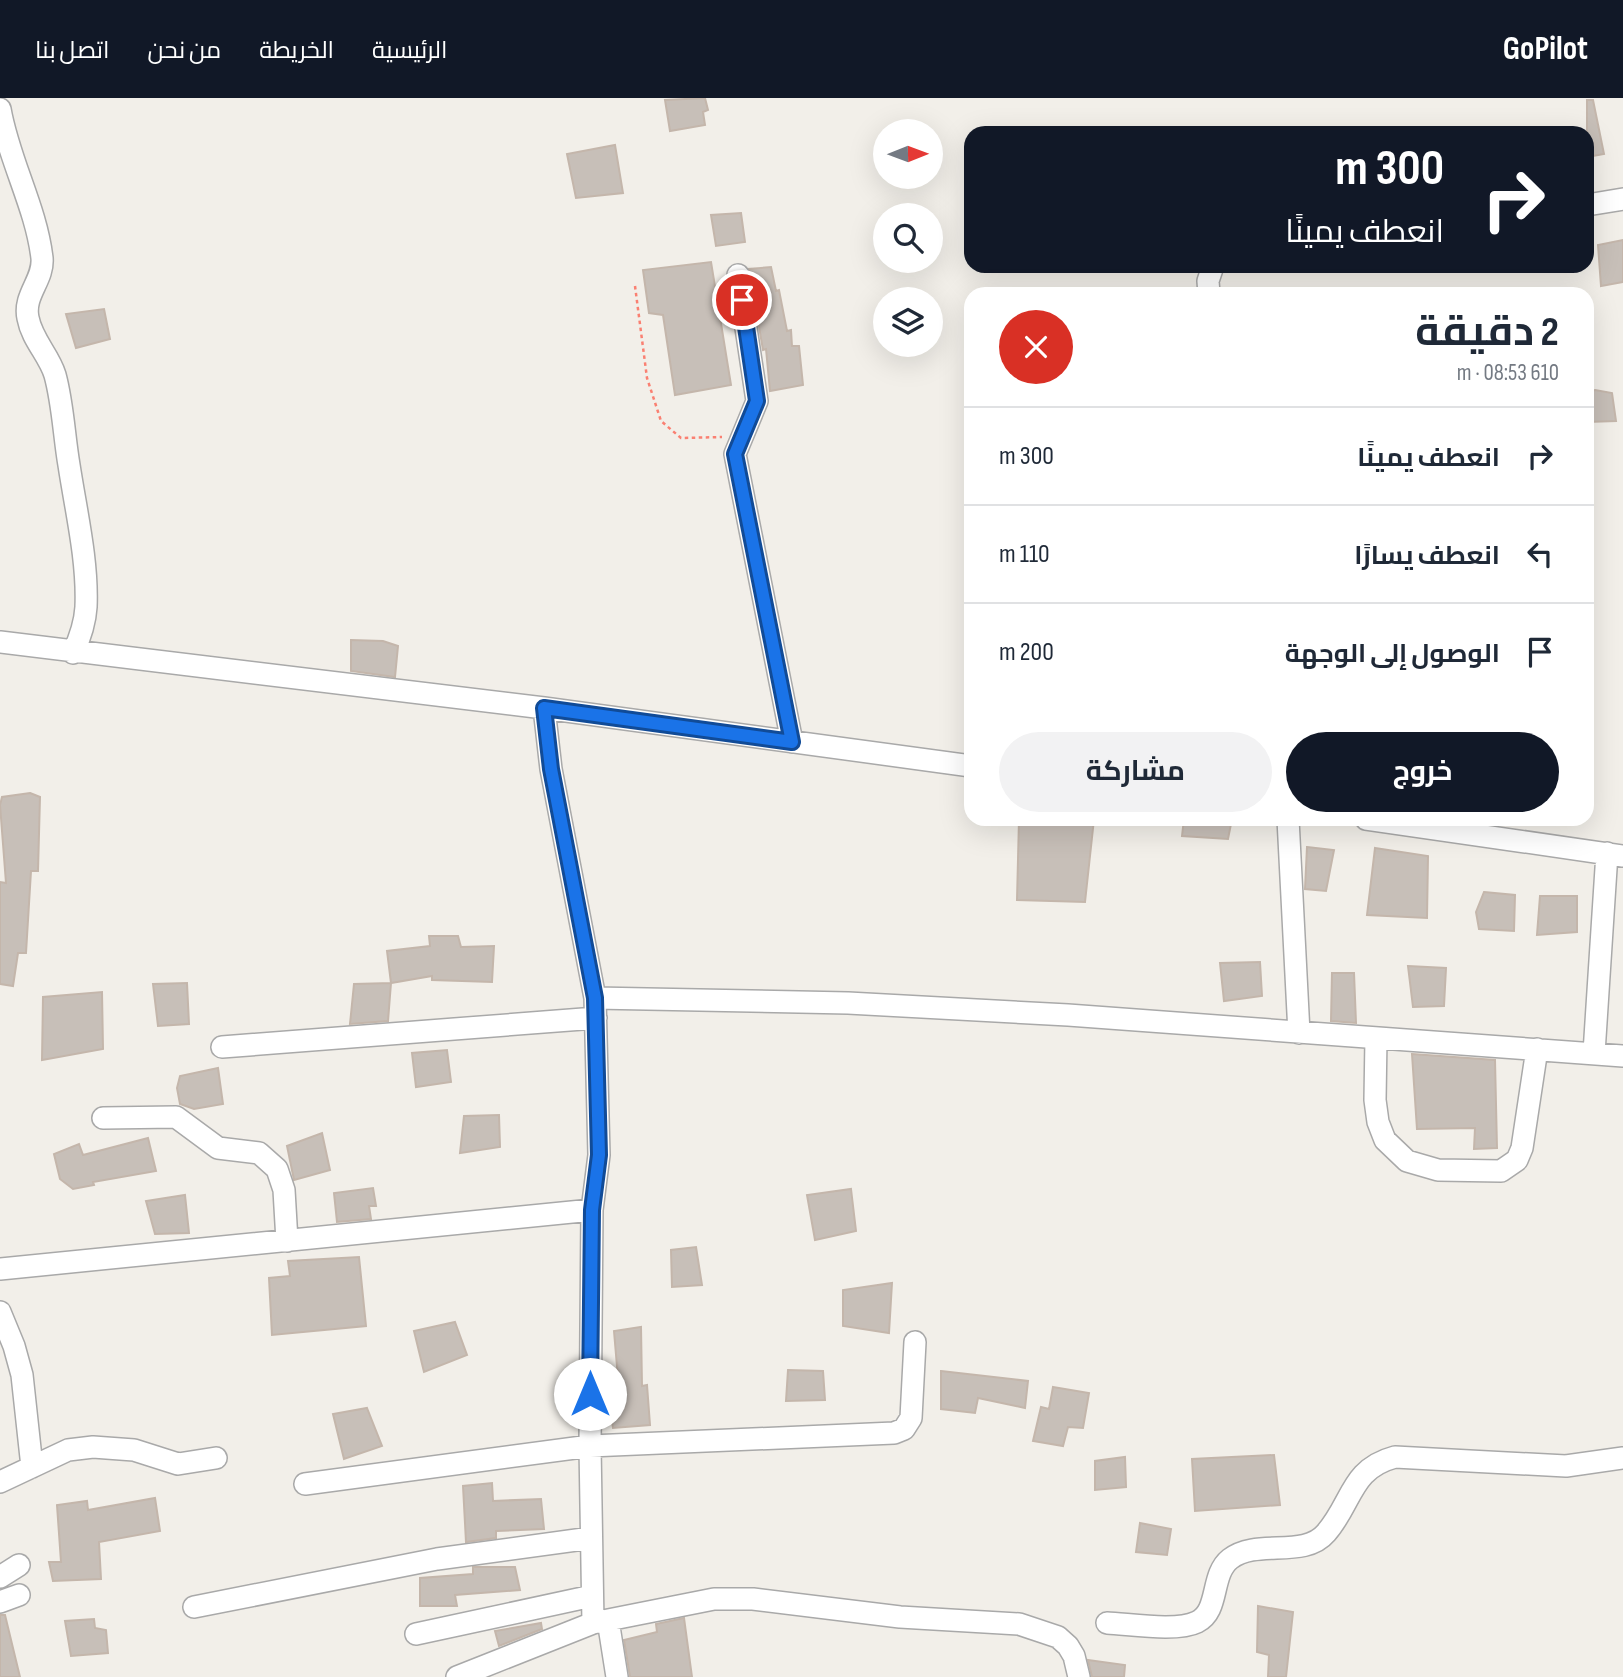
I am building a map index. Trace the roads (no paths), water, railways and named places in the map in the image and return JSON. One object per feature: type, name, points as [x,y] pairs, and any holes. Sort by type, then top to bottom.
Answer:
[{"type":"street","points":[[0,109],[11,161],[34,218],[42,258],[41,275],[32,288],[26,313],[36,342],[56,380],[77,519],[86,606],[84,627],[73,653]]},
{"type":"street","points":[[1594,204],[1623,199]]},
{"type":"street","points":[[738,275],[757,401],[735,454],[792,742]]},
{"type":"street","points":[[0,642],[73,653],[544,708],[964,765]]},
{"type":"street","points":[[544,708],[551,769],[595,1008],[599,1155],[592,1210],[592,1596],[617,1677]]},
{"type":"street","points":[[1288,826],[1299,1033]]},
{"type":"street","points":[[1414,826],[1615,855],[1594,1053]]},
{"type":"street","points":[[222,1047],[595,1008],[848,1003],[1623,1056]]},
{"type":"street","points":[[1376,1038],[1375,1100],[1385,1140],[1407,1161],[1438,1170],[1501,1171],[1517,1160],[1522,1148],[1537,1049]]},
{"type":"street","points":[[103,1118],[176,1117],[218,1148],[259,1153],[277,1169],[284,1190],[286,1241]]},
{"type":"street","points":[[0,1269],[592,1210]]},
{"type":"street","points":[[0,1312],[22,1375],[32,1467]]},
{"type":"street","points":[[305,1484],[590,1446],[894,1433],[904,1429],[911,1418],[915,1342]]},
{"type":"street","points":[[0,1482],[68,1450],[93,1447],[134,1450],[178,1464],[216,1458]]},
{"type":"street","points":[[1107,1623],[1186,1626],[1199,1622],[1209,1613],[1218,1578],[1232,1557],[1245,1552],[1315,1541],[1326,1533],[1353,1486],[1378,1461],[1395,1457],[1566,1466],[1623,1458]]},
{"type":"street","points":[[194,1607],[438,1559],[591,1538]]},
{"type":"street","points":[[0,1577],[19,1565]]},
{"type":"street","points":[[416,1634],[592,1596]]},
{"type":"street","points":[[457,1677],[600,1622],[714,1599],[752,1599],[900,1617],[1019,1624],[1058,1637],[1074,1656],[1079,1677]]}]
